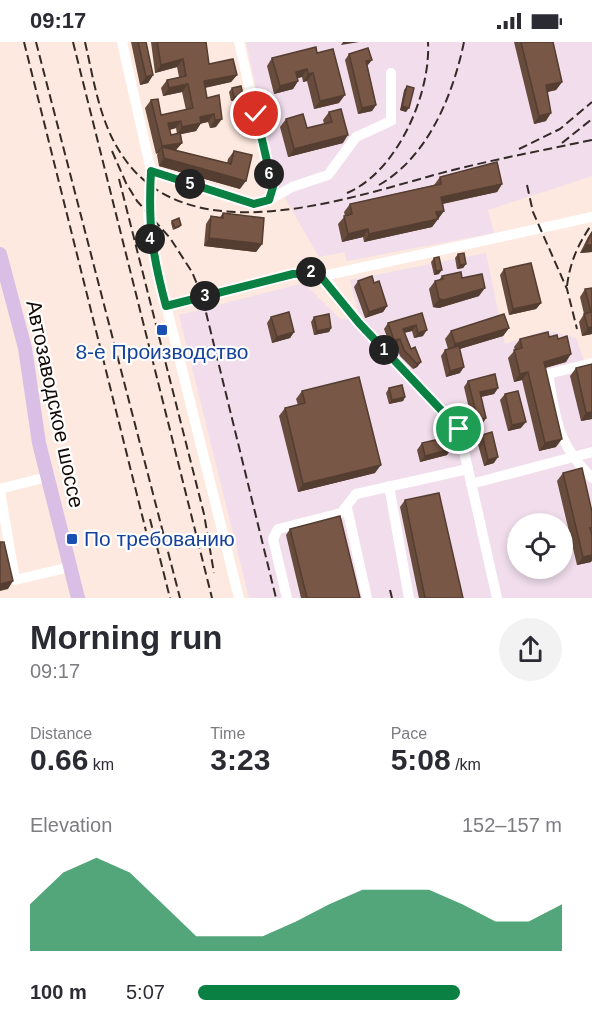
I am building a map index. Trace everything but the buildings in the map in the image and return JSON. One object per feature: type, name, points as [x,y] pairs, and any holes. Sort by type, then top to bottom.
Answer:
[{"type":"main road","name":"Автозаводское шоссе","points":[[0,254],[25,348],[39,443],[78,598]]},
{"type":"street","points":[[122,42],[151,171],[148,214],[150,236],[239,598]]},
{"type":"street","points":[[239,42],[273,187],[269,200]]},
{"type":"street","points":[[151,171],[254,204],[269,200],[292,187],[328,175],[356,137],[391,121],[392,73]]},
{"type":"street","points":[[323,276],[592,217]]},
{"type":"street","points":[[166,306],[299,273],[313,272],[323,276],[359,323],[459,429],[497,598]]},
{"type":"street","points":[[592,363],[548,374],[564,445],[573,459],[592,478]]},
{"type":"street","points":[[471,484],[573,459],[592,452]]},
{"type":"street","points":[[287,598],[273,539],[278,529],[341,513],[356,494],[468,469]]},
{"type":"street","points":[[48,477],[0,490],[15,579],[70,567]]},
{"type":"street","points":[[389,486],[409,598]]},
{"type":"street","points":[[347,508],[367,598]]},
{"type":"shaded area","points":[[246,42],[592,42],[592,176],[488,210],[494,233],[347,261],[344,252],[319,257],[277,184]]},
{"type":"shaded area","points":[[486,253],[505,344],[546,330],[576,338],[584,361],[592,359],[592,598],[249,598],[179,315],[304,283],[340,319],[360,319],[350,280]]},
{"type":"railway","points":[[24,42],[146,531]]},
{"type":"railway","points":[[36,42],[180,598]]},
{"type":"railway","points":[[73,42],[212,598]]},
{"type":"railway","points":[[85,42],[103,117],[124,158],[154,188],[191,205],[233,212],[278,211],[324,204],[467,167],[592,140]]},
{"type":"railway","points":[[347,193],[365,183],[381,168],[407,129],[424,85],[428,42]]},
{"type":"railway","points":[[379,185],[411,158],[436,123],[453,83],[464,42]]},
{"type":"railway","points":[[519,149],[560,129],[592,102]]},
{"type":"railway","points":[[562,143],[592,119]]},
{"type":"railway","points":[[112,151],[137,201],[170,238],[192,272],[202,296],[276,598]]},
{"type":"railway","points":[[119,179],[204,514],[214,573]]},
{"type":"railway","points":[[527,185],[533,212],[567,289],[577,329]]},
{"type":"railway","points":[[567,286],[575,254],[592,224]]},
{"type":"railway","points":[[150,519],[170,598]]},
{"type":"railway","points":[[390,590],[392,598]]},
{"type":"place","name":"8-е Производство","points":[[162,330]]},
{"type":"place","name":"По требованию","points":[[72,539]]},
{"type":"route","points":[[256,114],[273,187],[269,200],[254,204],[151,171],[148,214],[150,236],[166,306],[293,274],[318,273],[323,276],[359,323],[459,429]]}]
